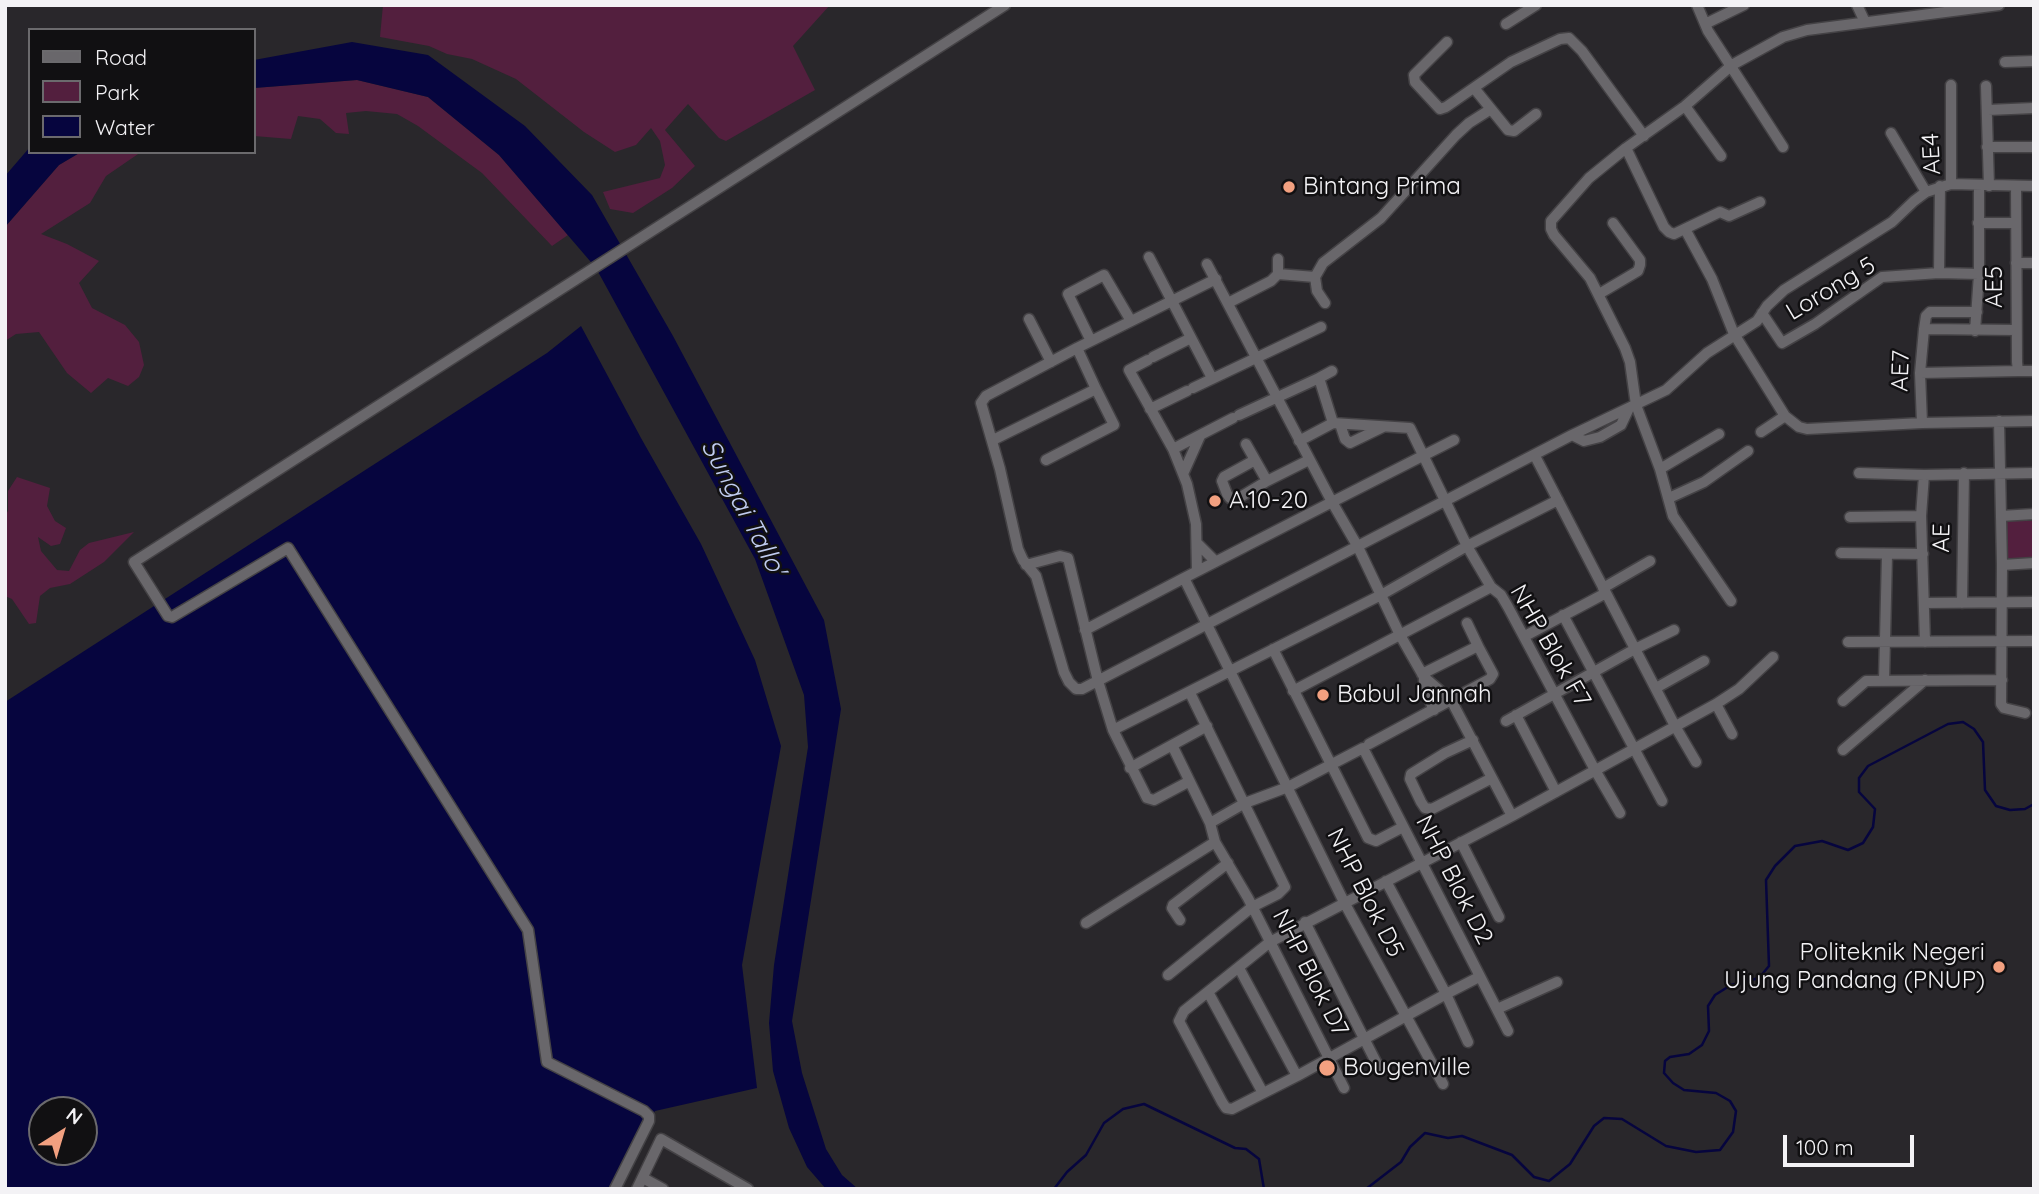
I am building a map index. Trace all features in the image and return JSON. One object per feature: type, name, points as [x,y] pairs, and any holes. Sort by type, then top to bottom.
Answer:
[{"type":"street","points":[[615,1189],[649,1121],[649,1116],[547,1062],[528,930],[288,548],[172,617],[168,616],[134,562],[1005,5]]},
{"type":"street","points":[[1506,24],[1536,5]]},
{"type":"street","points":[[1697,5],[1705,24],[1783,147]]},
{"type":"street","points":[[1705,24],[1744,5]]},
{"type":"street","points":[[1857,5],[1865,22]]},
{"type":"street","points":[[1731,601],[1675,521],[1660,470],[1633,406],[1630,362],[1590,278],[1554,234],[1550,225],[1590,178],[1749,54],[1794,33],[1999,5]]},
{"type":"street","points":[[1447,42],[1415,72],[1415,82],[1440,109],[1447,107],[1511,62],[1563,38],[1569,38],[1582,51],[1644,135]]},
{"type":"street","points":[[2005,62],[2028,61],[2034,55]]},
{"type":"street","name":"AE4","points":[[1951,85],[1946,185],[2034,186]]},
{"type":"street","points":[[1975,331],[1979,274],[1978,223],[1987,147],[1986,86]]},
{"type":"street","points":[[1474,88],[1504,127],[1514,131],[1536,114]]},
{"type":"street","points":[[1685,106],[1721,156]]},
{"type":"street","points":[[1988,110],[2034,108]]},
{"type":"street","points":[[1325,303],[1317,291],[1315,277],[1329,257],[1390,209],[1420,172],[1456,135],[1491,109]]},
{"type":"street","points":[[1891,133],[1926,192]]},
{"type":"street","points":[[1987,147],[2034,147]]},
{"type":"street","points":[[1626,148],[1664,227],[1669,232],[1674,234],[1719,213],[1728,216],[1760,202]]},
{"type":"street","points":[[1216,279],[1077,348],[983,400],[981,405],[993,440],[1018,549],[1038,580],[1051,629],[1073,687],[1082,689],[1098,681],[1674,384],[1699,359],[1757,321],[1770,302],[1784,290],[1892,222],[1926,192],[1946,185],[1939,273],[1979,274]]},
{"type":"street","name":"AE5","points":[[2016,186],[2018,371]]},
{"type":"street","points":[[1599,294],[1638,271],[1640,265],[1640,260],[1613,223]]},
{"type":"street","points":[[1978,223],[2017,223]]},
{"type":"street","points":[[1685,229],[1712,279],[1734,334],[1785,416],[1799,427],[1807,429],[2034,421]]},
{"type":"street","points":[[1149,257],[1212,378]]},
{"type":"street","points":[[1228,303],[1271,281],[1278,274],[1278,259]]},
{"type":"street","points":[[2016,263],[2034,263]]},
{"type":"street","points":[[1208,264],[1308,460],[1358,547],[1400,635],[1423,675],[1451,700],[1512,816]]},
{"type":"street","name":"Lorong 5","points":[[1762,313],[1782,343],[1815,324],[1882,277],[1939,273]]},
{"type":"street","points":[[1278,274],[1315,277]]},
{"type":"street","points":[[1091,341],[1068,294],[1104,275],[1131,321]]},
{"type":"street","points":[[1924,330],[1926,316],[1930,312],[1977,312]]},
{"type":"street","points":[[1029,318],[1051,362]]},
{"type":"street","points":[[1150,409],[1321,327]]},
{"type":"street","name":"AE7","points":[[1922,423],[1920,373],[1924,330],[2016,330]]},
{"type":"street","points":[[1191,338],[1129,370],[1172,449],[1182,474],[1196,524],[1197,571]]},
{"type":"street","points":[[1046,460],[1117,423],[1096,389],[1077,348]]},
{"type":"street","points":[[1172,449],[1332,371]]},
{"type":"street","points":[[1920,373],[2034,371]]},
{"type":"street","points":[[1319,378],[1337,424],[1350,443],[1386,425]]},
{"type":"street","points":[[993,440],[1096,389]]},
{"type":"street","points":[[1762,432],[1785,416]]},
{"type":"street","points":[[1999,421],[2002,706],[2025,713]]},
{"type":"street","points":[[1299,441],[1337,424],[1410,428],[1467,546],[1491,587]]},
{"type":"street","points":[[1660,470],[1719,435]]},
{"type":"street","points":[[1182,474],[1200,436]]},
{"type":"street","points":[[1085,630],[1454,440]]},
{"type":"street","points":[[1247,444],[1268,481]]},
{"type":"street","points":[[1669,498],[1704,482],[1748,451]]},
{"type":"street","points":[[1535,456],[1696,762]]},
{"type":"street","points":[[1255,460],[1224,477],[1222,481],[1230,498],[1237,499],[1308,460]]},
{"type":"street","points":[[1859,473],[2034,473]]},
{"type":"street","name":"AE","points":[[1962,603],[1964,473]]},
{"type":"street","name":"AE","points":[[1924,475],[1922,516],[1925,642]]},
{"type":"street","points":[[1112,726],[1190,693],[1558,500]]},
{"type":"street","points":[[2001,516],[2034,514]]},
{"type":"street","name":"AE","points":[[1850,517],[1922,516]]},
{"type":"street","points":[[1198,544],[1215,561]]},
{"type":"street","name":"AE","points":[[1841,553],[1923,554]]},
{"type":"street","points":[[1884,681],[1887,555]]},
{"type":"street","points":[[1027,565],[1060,556],[1066,557],[1112,726],[1130,768],[1150,800],[1188,782]]},
{"type":"street","points":[[1525,636],[1650,561]]},
{"type":"street","points":[[2002,565],[2034,563]]},
{"type":"street","name":"NHP Blok D5","points":[[1184,578],[1344,902],[1443,1084]]},
{"type":"street","name":"NHP Blok F7","points":[[1293,691],[1491,587],[1502,595],[1620,813]]},
{"type":"street","points":[[1924,603],[2034,602]]},
{"type":"street","points":[[1563,615],[1662,801]]},
{"type":"street","points":[[1210,823],[1245,803],[1288,787],[1493,676],[1467,623]]},
{"type":"street","points":[[1506,721],[1674,630]]},
{"type":"street","points":[[1848,642],[2034,641]]},
{"type":"street","points":[[1423,675],[1478,646]]},
{"type":"street","points":[[1273,649],[1368,838],[1376,841],[1403,827]]},
{"type":"street","points":[[1479,977],[1232,1109],[1226,1108],[1222,1102],[1179,1021],[1184,1011],[1270,942],[1512,816],[1716,704],[1739,690],[1773,657]]},
{"type":"street","points":[[1656,688],[1704,661]]},
{"type":"street","points":[[1423,675],[1423,683],[1434,710]]},
{"type":"street","points":[[1843,750],[1925,680]]},
{"type":"street","points":[[1843,701],[1861,684],[1870,681],[2002,680]]},
{"type":"street","points":[[1168,975],[1252,907],[1285,887],[1190,693]]},
{"type":"street","points":[[1716,704],[1732,734]]},
{"type":"street","points":[[1516,715],[1556,792]]},
{"type":"street","points":[[1130,768],[1207,726]]},
{"type":"street","points":[[1473,740],[1411,774],[1410,779],[1421,802],[1425,808],[1432,809],[1492,778]]},
{"type":"street","name":"NHP Blok D7","points":[[1172,745],[1210,823],[1215,842],[1252,907],[1344,1088]]},
{"type":"street","name":"NHP Blok D2","points":[[1366,746],[1403,827],[1508,1031]]},
{"type":"street","points":[[1086,923],[1215,842]]},
{"type":"street","points":[[1461,842],[1499,917]]},
{"type":"street","points":[[1180,920],[1172,905],[1228,863]]},
{"type":"street","points":[[1386,881],[1446,994],[1468,1042]]},
{"type":"street","points":[[1306,922],[1379,1068]]},
{"type":"street","points":[[1239,968],[1297,1076]]},
{"type":"street","points":[[1497,1009],[1557,982]]},
{"type":"street","points":[[1208,992],[1263,1093]]},
{"type":"street","points":[[637,1189],[661,1139],[734,1185],[748,1189]]},
{"type":"street","points":[[643,1178],[663,1189]]},
{"type":"green space","points":[[383,5],[830,5],[793,46],[815,90],[726,141],[719,138],[688,104],[665,130],[695,166],[672,188],[633,213],[610,209],[603,192],[660,178],[665,165],[660,141],[651,128],[636,145],[615,152],[584,132],[516,79],[472,59],[447,54],[429,46],[380,37]]},
{"type":"green space","points":[[357,80],[428,97],[499,155],[568,235],[552,246],[482,173],[418,126],[397,114],[366,111],[346,113],[349,134],[336,133],[320,119],[298,116],[291,139],[256,136],[256,88]]},
{"type":"green space","points":[[78,154],[138,154],[106,176],[90,203],[41,234],[99,261],[79,283],[92,308],[125,325],[139,342],[144,365],[139,377],[128,386],[108,378],[91,393],[67,373],[39,332],[16,334],[5,341],[5,227],[59,165]]},
{"type":"green space","points":[[17,477],[50,488],[47,506],[55,521],[66,528],[60,544],[51,546],[38,537],[41,551],[57,570],[69,571],[80,550],[89,543],[134,532],[104,562],[70,584],[50,588],[40,596],[36,623],[29,624],[12,599],[5,596],[5,515],[8,511],[8,491]]},
{"type":"green space","points":[[2005,519],[2032,521],[2034,559],[2007,560]]},
{"type":"water","name":"Sungai Tallo'","points":[[352,42],[428,55],[525,126],[592,195],[673,336],[824,620],[841,709],[792,1021],[802,1073],[826,1149],[842,1175],[858,1189],[826,1189],[807,1167],[789,1128],[773,1071],[769,1023],[774,965],[808,747],[804,695],[755,559],[596,268],[499,155],[428,97],[357,80],[256,88],[256,60]]},
{"type":"water","points":[[28,149],[28,154],[78,154],[59,165],[5,227],[5,176]]},
{"type":"water","points":[[581,326],[701,544],[755,660],[781,746],[742,965],[757,1088],[655,1111],[611,1189],[5,1189],[5,702],[547,353]]},
{"type":"waterway","points":[[1366,1189],[1401,1162],[1410,1147],[1425,1133],[1448,1138],[1462,1136],[1512,1155],[1534,1177],[1549,1181],[1570,1164],[1594,1126],[1604,1118],[1622,1119],[1666,1146],[1696,1152],[1720,1150],[1733,1132],[1736,1111],[1730,1101],[1716,1093],[1684,1090],[1664,1073],[1665,1061],[1670,1057],[1689,1054],[1702,1045],[1709,1031],[1708,1006],[1715,995],[1731,985],[1759,978],[1769,966],[1766,880],[1775,866],[1795,846],[1822,841],[1848,850],[1863,843],[1873,827],[1875,809],[1859,792],[1859,778],[1868,766],[1948,724],[1963,722],[1974,729],[1983,742],[1985,790],[1996,806],[2010,810],[2025,809],[2034,804]]},
{"type":"waterway","points":[[1054,1189],[1067,1172],[1086,1155],[1104,1123],[1123,1109],[1144,1104],[1235,1148],[1246,1149],[1259,1159],[1264,1189]]},
{"type":"place","name":"Bintang Prima","points":[[1289,187]]},
{"type":"place","name":"A.10-20","points":[[1215,501]]},
{"type":"place","name":"Babul Jannah","points":[[1323,695]]},
{"type":"place","name":"Politeknik Negeri Ujung Pandang (PNUP)","points":[[1999,967]]},
{"type":"place","name":"Bougenville","points":[[1327,1068]]}]
